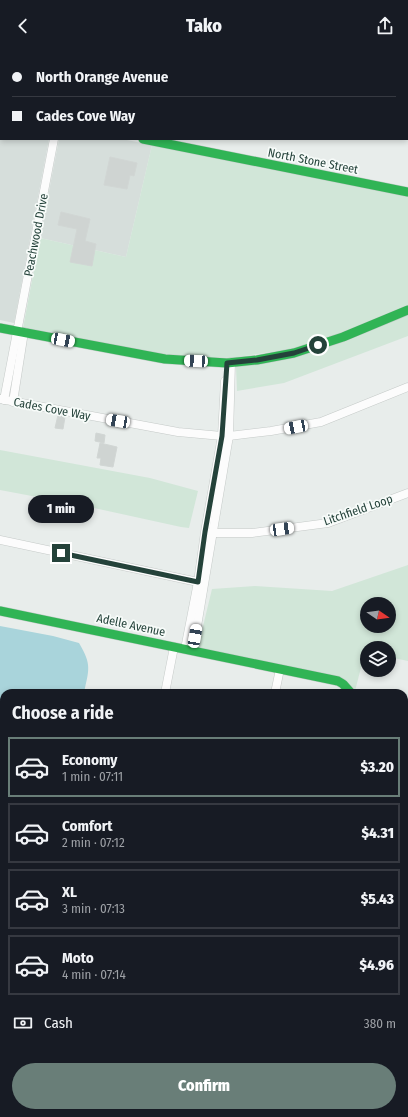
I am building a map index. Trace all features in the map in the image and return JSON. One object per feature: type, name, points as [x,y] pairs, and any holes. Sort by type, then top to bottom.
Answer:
[{"type":"street","name":"Peachwood Drive","points":[[21,332],[54,140]]},
{"type":"street","name":"North Stone Street","points":[[148,140],[408,192]]},
{"type":"street","points":[[0,328],[165,359],[229,363],[257,360],[294,353],[343,337],[408,310]]},
{"type":"street","points":[[2,399],[21,332]]},
{"type":"street","points":[[13,402],[21,332]]},
{"type":"street","points":[[189,650],[225,436],[229,363]]},
{"type":"street","points":[[225,436],[271,431],[321,422],[408,387]]},
{"type":"street","name":"Cades Cove Way","points":[[2,399],[178,432],[225,436]]},
{"type":"street","name":"Litchfield Loop","points":[[209,533],[252,533],[328,523],[408,493]]},
{"type":"street","points":[[189,650],[198,582],[209,533]]},
{"type":"street","points":[[0,540],[198,582]]},
{"type":"street","name":"Adelle Avenue","points":[[0,611],[338,681],[348,689]]},
{"type":"street","points":[[166,689],[174,647]]},
{"type":"street","points":[[276,689],[280,669]]},
{"type":"shaded area","points":[[0,140],[49,140],[14,323],[0,320]]},
{"type":"shaded area","points":[[59,140],[127,140],[152,145],[126,257],[40,238]]},
{"type":"green space","points":[[152,145],[408,196],[408,305],[341,333],[292,349],[231,358],[165,355],[23,328],[40,238],[126,257]]},
{"type":"green space","points":[[408,315],[408,336],[284,383],[237,391],[236,366]]},
{"type":"green space","points":[[0,450],[150,478],[198,491],[189,528],[0,490]]},
{"type":"green space","points":[[408,565],[408,661],[396,658],[396,641],[360,641],[360,672],[356,689],[348,689],[198,647],[212,589],[255,586],[332,591]]},
{"type":"water","points":[[0,626],[53,636],[79,643],[88,662],[85,689],[0,689]]},
{"type":"building","points":[[110,157],[137,163],[134,176],[130,175],[127,189],[104,185]]},
{"type":"building","points":[[61,212],[90,219],[85,241],[96,244],[92,266],[70,262],[77,229],[58,225]]},
{"type":"building","points":[[58,415],[65,417],[63,429],[55,428]]},
{"type":"building","points":[[96,433],[105,435],[104,443],[95,441]]},
{"type":"building","points":[[100,443],[117,447],[113,467],[100,465],[101,458],[97,458]]},
{"type":"traffic: fast","points":[[148,140],[408,192]]},
{"type":"traffic: fast","points":[[0,328],[165,359],[227,363],[257,360],[294,353],[343,337],[408,310]]},
{"type":"traffic: fast","points":[[0,611],[338,681],[347,689]]},
{"type":"route","points":[[61,553],[198,582],[205,532],[222,436],[227,363],[257,360],[294,353],[318,345]]}]
